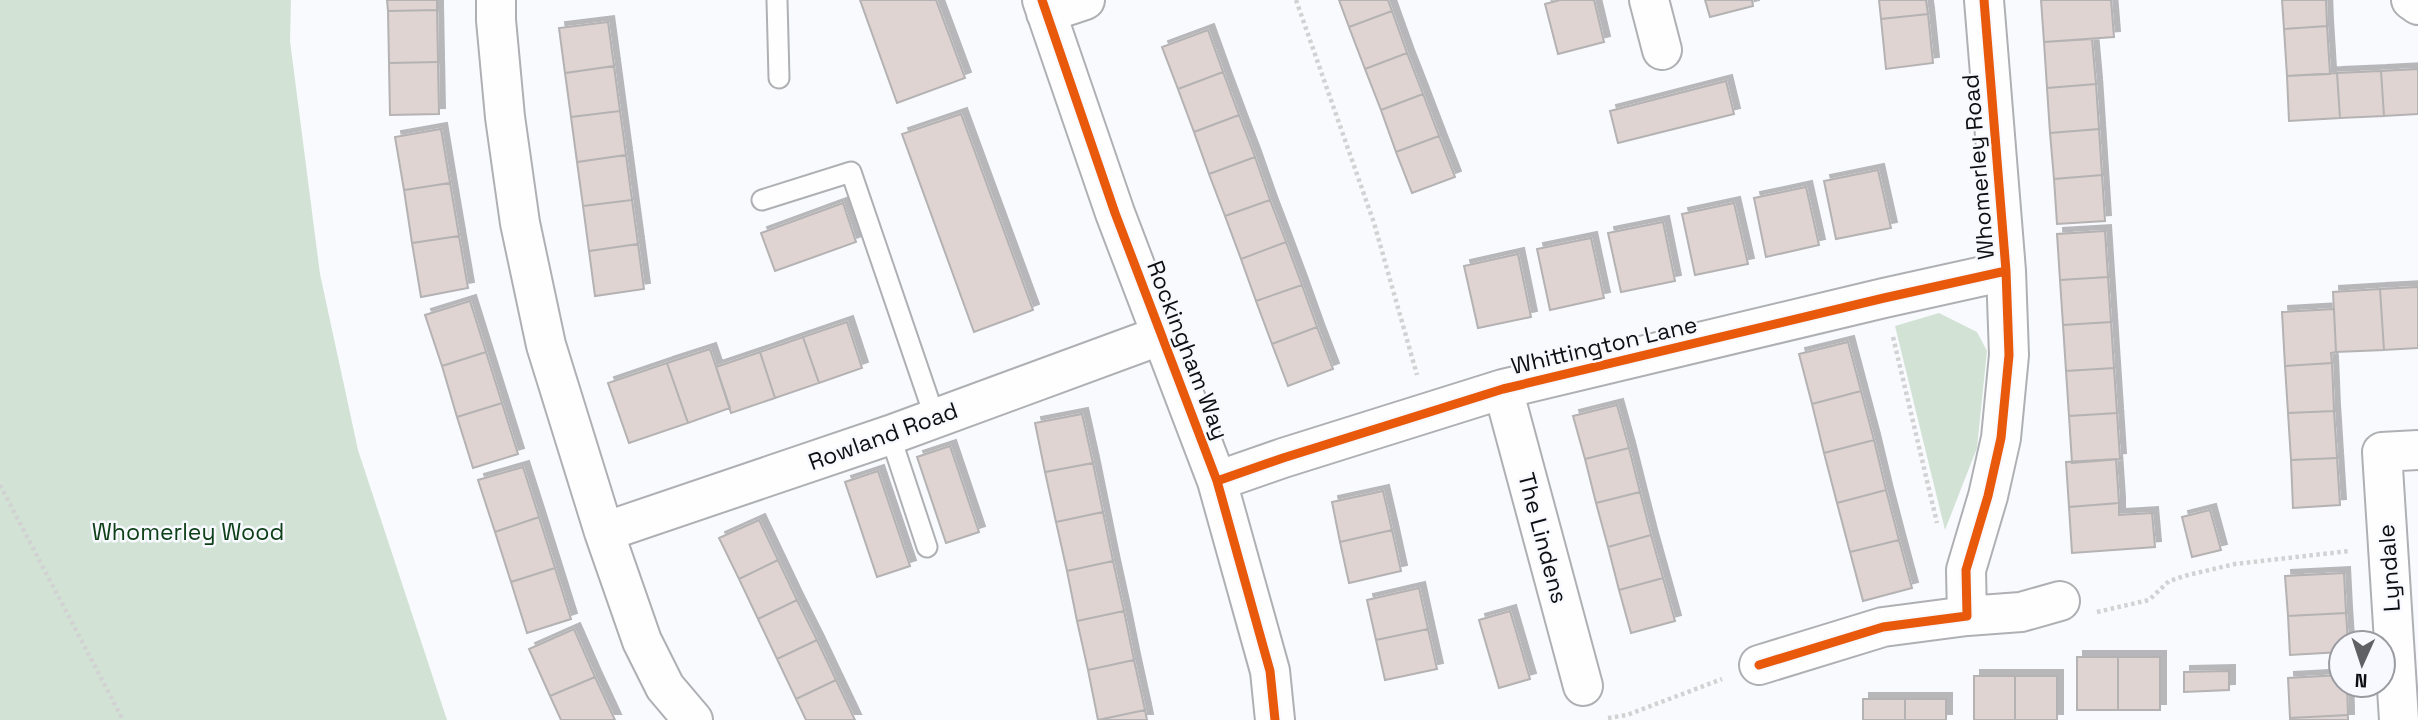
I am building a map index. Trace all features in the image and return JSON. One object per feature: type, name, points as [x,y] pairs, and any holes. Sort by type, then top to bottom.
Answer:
[{"type":"street","points":[[496,0],[505,117],[520,223],[546,345],[604,532],[642,640],[665,687],[693,720]]},
{"type":"street","points":[[1044,6],[1086,0]]},
{"type":"street","points":[[1649,0],[1662,50]]},
{"type":"street","name":"Whomerley Road","points":[[1967,616],[1966,570],[2000,438],[2009,355],[2006,271],[1984,0]]},
{"type":"street","points":[[2410,0],[2418,5]]},
{"type":"street","name":"Rockingham Way","points":[[1044,6],[1115,213],[1217,481],[1270,671],[1275,720]]},
{"type":"street","name":"Whittington Lane","points":[[1217,481],[1503,389],[2006,271]]},
{"type":"street","name":"Rowland Road","points":[[604,532],[890,435],[1162,335]]},
{"type":"street","name":"The Lindens","points":[[1503,389],[1583,687]]},
{"type":"street","name":"Lyndale","points":[[2399,720],[2382,452],[2418,450]]},
{"type":"street","points":[[1759,665],[1883,627],[2021,612],[2060,601]]},
{"type":"lane","points":[[777,0],[779,78]]},
{"type":"lane","points":[[762,200],[851,172],[934,418]]},
{"type":"lane","points":[[890,435],[927,547]]},
{"type":"path","points":[[1296,0],[1374,223],[1427,412]]},
{"type":"path","points":[[1884,298],[1940,537],[1966,570]]},
{"type":"path","points":[[0,485],[123,720]]},
{"type":"path","points":[[2060,601],[2084,615],[2149,600],[2169,581],[2212,569],[2311,554],[2388,547]]},
{"type":"path","points":[[1600,720],[1627,715],[1759,665]]},
{"type":"green space","name":"Whomerley Wood","points":[[0,0],[291,0],[290,41],[320,274],[358,450],[447,720],[0,720]]},
{"type":"green space","points":[[1939,313],[1977,332],[1987,351],[1977,448],[1945,530],[1895,326]]},
{"type":"building","points":[[387,0],[437,0],[437,10],[388,11]]},
{"type":"building","points":[[860,0],[936,0],[965,78],[897,103]]},
{"type":"building","points":[[1339,0],[1388,0],[1392,11],[1349,27]]},
{"type":"building","points":[[1560,0],[1594,0],[1604,42],[1558,54],[1545,4]]},
{"type":"building","points":[[1705,0],[1752,0],[1753,6],[1710,17]]},
{"type":"building","points":[[1879,0],[1926,0],[1928,14],[1881,19]]},
{"type":"building","points":[[2041,0],[2111,0],[2114,37],[2044,42]]},
{"type":"building","points":[[2282,0],[2326,0],[2327,26],[2284,29]]},
{"type":"building","points":[[437,10],[438,62],[389,63],[388,11]]},
{"type":"building","points":[[1392,11],[1407,53],[1365,69],[1349,27]]},
{"type":"building","points":[[1928,14],[1933,63],[1886,69],[1881,19]]},
{"type":"building","points":[[608,22],[614,66],[565,73],[559,28]]},
{"type":"building","points":[[2327,26],[2330,74],[2287,76],[2284,29]]},
{"type":"building","points":[[1208,30],[1223,72],[1178,89],[1162,47]]},
{"type":"building","points":[[2092,39],[2096,84],[2047,88],[2044,42]]},
{"type":"building","points":[[1407,53],[1423,94],[1381,110],[1365,69]]},
{"type":"building","points":[[438,62],[439,114],[390,115],[389,63]]},
{"type":"building","points":[[614,66],[620,111],[571,117],[565,73]]},
{"type":"building","points":[[2418,69],[2418,114],[2384,116],[2381,71]]},
{"type":"building","points":[[2381,71],[2384,116],[2340,118],[2337,73]]},
{"type":"building","points":[[1223,72],[1239,115],[1194,132],[1178,89]]},
{"type":"building","points":[[2337,73],[2340,118],[2289,121],[2287,76]]},
{"type":"building","points":[[1726,81],[1734,114],[1618,143],[1610,111]]},
{"type":"building","points":[[2096,84],[2099,129],[2050,133],[2047,88]]},
{"type":"building","points":[[1423,94],[1439,136],[1396,152],[1381,110]]},
{"type":"building","points":[[620,111],[626,155],[577,162],[571,117]]},
{"type":"building","points":[[961,114],[1033,310],[974,332],[902,134]]},
{"type":"building","points":[[1239,115],[1255,157],[1209,174],[1194,132]]},
{"type":"building","points":[[441,129],[450,183],[404,190],[395,137]]},
{"type":"building","points":[[2099,129],[2102,175],[2054,179],[2050,133]]},
{"type":"building","points":[[1439,136],[1455,177],[1412,193],[1396,152]]},
{"type":"building","points":[[626,155],[632,200],[583,206],[577,162]]},
{"type":"building","points":[[1255,157],[1270,200],[1225,216],[1209,174]]},
{"type":"building","points":[[1878,170],[1891,228],[1836,239],[1824,181]]},
{"type":"building","points":[[2102,175],[2105,221],[2057,224],[2054,179]]},
{"type":"building","points":[[450,183],[459,236],[412,243],[404,190]]},
{"type":"building","points":[[1806,187],[1819,245],[1766,257],[1754,198]]},
{"type":"building","points":[[632,200],[638,244],[589,251],[583,206]]},
{"type":"building","points":[[1270,200],[1286,242],[1241,259],[1225,216]]},
{"type":"building","points":[[843,203],[856,242],[775,271],[761,233]]},
{"type":"building","points":[[1734,203],[1748,264],[1695,275],[1682,214]]},
{"type":"building","points":[[1663,222],[1675,281],[1621,292],[1608,233]]},
{"type":"building","points":[[2105,231],[2108,277],[2060,280],[2057,234]]},
{"type":"building","points":[[459,236],[468,288],[421,297],[412,243]]},
{"type":"building","points":[[1591,238],[1604,298],[1550,310],[1537,249]]},
{"type":"building","points":[[1286,242],[1302,285],[1256,301],[1241,259]]},
{"type":"building","points":[[638,244],[644,289],[595,296],[589,251]]},
{"type":"building","points":[[1518,254],[1531,317],[1478,328],[1464,266]]},
{"type":"building","points":[[2108,277],[2111,322],[2063,325],[2060,280]]},
{"type":"building","points":[[1302,285],[1317,327],[1272,344],[1256,301]]},
{"type":"building","points":[[2418,287],[2418,348],[2384,350],[2380,289]]},
{"type":"building","points":[[2380,289],[2384,350],[2336,352],[2333,292]]},
{"type":"building","points":[[470,301],[486,352],[442,366],[425,315]]},
{"type":"building","points":[[2334,309],[2336,352],[2331,353],[2332,363],[2285,366],[2282,312]]},
{"type":"building","points":[[847,322],[862,368],[819,383],[803,337]]},
{"type":"building","points":[[2111,322],[2114,368],[2066,371],[2063,325]]},
{"type":"building","points":[[1317,327],[1333,369],[1288,386],[1272,344]]},
{"type":"building","points":[[803,337],[819,383],[775,398],[760,352]]},
{"type":"building","points":[[1848,342],[1861,391],[1812,404],[1799,354]]},
{"type":"building","points":[[710,349],[730,408],[688,423],[667,363]]},
{"type":"building","points":[[486,352],[502,403],[457,417],[442,366]]},
{"type":"building","points":[[760,352],[775,398],[731,413],[716,367]]},
{"type":"building","points":[[667,363],[688,423],[629,443],[608,383]]},
{"type":"building","points":[[2332,363],[2334,411],[2288,413],[2285,366]]},
{"type":"building","points":[[2114,368],[2117,413],[2069,416],[2066,371]]},
{"type":"building","points":[[1861,391],[1874,440],[1824,453],[1812,404]]},
{"type":"building","points":[[502,403],[518,454],[473,468],[457,417]]},
{"type":"building","points":[[1617,405],[1629,448],[1585,459],[1573,416]]},
{"type":"building","points":[[2334,411],[2337,458],[2291,460],[2288,413]]},
{"type":"building","points":[[2117,413],[2120,459],[2072,463],[2069,416]]},
{"type":"building","points":[[1082,414],[1093,463],[1045,472],[1035,423]]},
{"type":"building","points":[[1874,440],[1886,490],[1837,503],[1824,453]]},
{"type":"building","points":[[950,446],[979,532],[946,543],[917,457]]},
{"type":"building","points":[[1629,448],[1640,492],[1596,503],[1585,459]]},
{"type":"building","points":[[2337,458],[2340,505],[2293,508],[2291,460]]},
{"type":"building","points":[[2116,459],[2119,503],[2069,507],[2066,462]]},
{"type":"building","points":[[1093,463],[1103,512],[1056,522],[1045,472]]},
{"type":"building","points":[[523,467],[539,517],[495,532],[478,480]]},
{"type":"building","points":[[878,471],[910,566],[877,577],[845,482]]},
{"type":"building","points":[[1886,490],[1899,540],[1850,552],[1837,503]]},
{"type":"building","points":[[1383,491],[1392,530],[1340,542],[1332,502]]},
{"type":"building","points":[[1640,492],[1651,535],[1608,547],[1596,503]]},
{"type":"building","points":[[2119,503],[2119,515],[2152,513],[2155,547],[2072,553],[2069,507]]},
{"type":"building","points":[[2210,510],[2221,550],[2192,557],[2182,517]]},
{"type":"building","points":[[1103,512],[1113,561],[1067,571],[1056,522]]},
{"type":"building","points":[[539,517],[555,568],[511,582],[495,532]]},
{"type":"building","points":[[759,520],[778,560],[739,579],[719,538]]},
{"type":"building","points":[[1392,530],[1401,571],[1349,583],[1340,542]]},
{"type":"building","points":[[1651,535],[1663,578],[1619,590],[1608,547]]},
{"type":"building","points":[[1899,540],[1912,588],[1863,601],[1850,552]]},
{"type":"building","points":[[778,560],[797,600],[758,619],[739,579]]},
{"type":"building","points":[[1113,561],[1124,611],[1077,621],[1067,571]]},
{"type":"building","points":[[555,568],[571,619],[527,633],[511,582]]},
{"type":"building","points":[[2344,573],[2346,613],[2288,616],[2285,576]]},
{"type":"building","points":[[1663,578],[1675,621],[1631,633],[1619,590]]},
{"type":"building","points":[[1419,588],[1428,629],[1376,640],[1367,600]]},
{"type":"building","points":[[797,600],[817,640],[777,659],[758,619]]},
{"type":"building","points":[[1124,611],[1134,660],[1088,670],[1077,621]]},
{"type":"building","points":[[1510,611],[1530,679],[1499,688],[1479,620]]},
{"type":"building","points":[[2346,613],[2347,629],[2327,629],[2327,653],[2290,655],[2288,616]]},
{"type":"building","points":[[574,629],[595,677],[550,696],[529,649]]},
{"type":"building","points":[[1428,629],[1437,669],[1385,680],[1376,640]]},
{"type":"building","points":[[817,640],[836,680],[796,699],[777,659]]},
{"type":"building","points":[[2077,657],[2118,657],[2118,710],[2077,710]]},
{"type":"building","points":[[2118,657],[2160,657],[2160,710],[2118,710]]},
{"type":"building","points":[[1134,660],[1145,710],[1098,720],[1088,670]]},
{"type":"building","points":[[2229,671],[2229,690],[2184,692],[2184,672]]},
{"type":"building","points":[[1974,676],[2015,676],[2015,720],[1974,720]]},
{"type":"building","points":[[2015,676],[2057,676],[2057,720],[2015,720]]},
{"type":"building","points":[[2327,676],[2327,699],[2347,699],[2348,715],[2290,718],[2288,678]]},
{"type":"building","points":[[595,677],[615,720],[561,720],[550,696]]},
{"type":"building","points":[[836,680],[855,720],[806,720],[796,699]]},
{"type":"building","points":[[1863,699],[1905,699],[1905,720],[1863,720]]},
{"type":"building","points":[[1905,699],[1946,699],[1946,720],[1905,720]]},
{"type":"building","points":[[1145,710],[1147,720],[1098,720]]},
{"type":"building","points":[[2348,715],[2348,720],[2290,720],[2290,718]]},
{"type":"cycle path","points":[[1042,0],[1115,213],[1217,481],[1270,671],[1275,720]]},
{"type":"cycle path","points":[[1759,665],[1883,627],[1967,616],[1966,570],[1988,496],[2001,438],[2009,355],[2006,271],[1984,0]]},
{"type":"cycle path","points":[[1217,481],[1503,389],[2006,271]]}]
